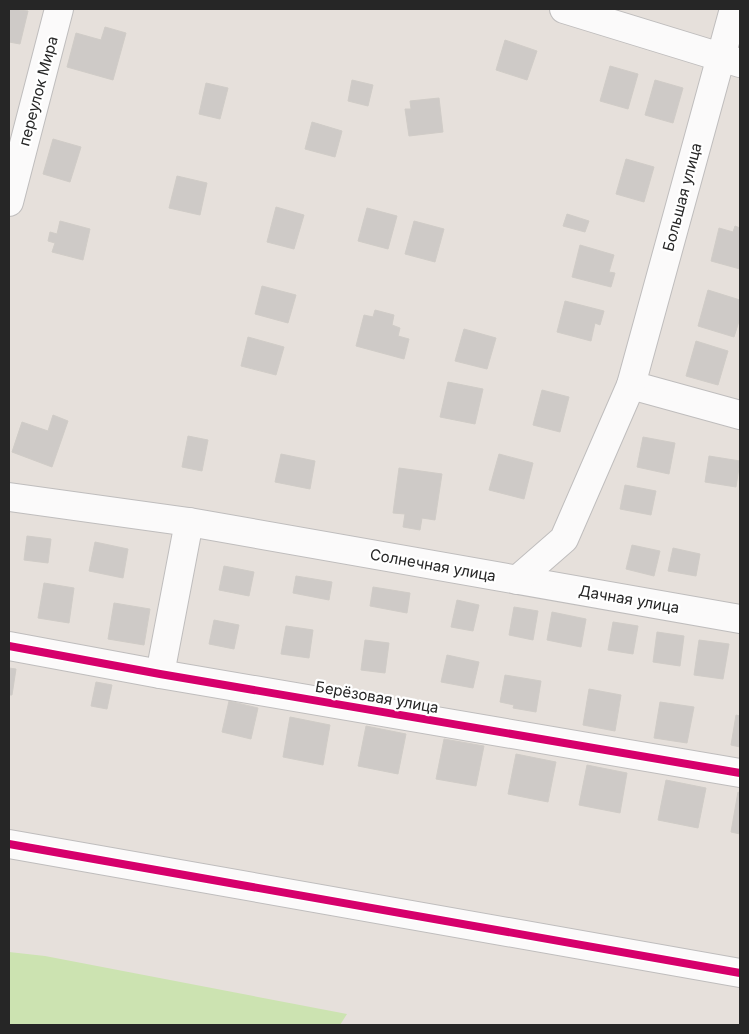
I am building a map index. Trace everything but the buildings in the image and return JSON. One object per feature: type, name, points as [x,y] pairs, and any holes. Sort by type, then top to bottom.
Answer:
[{"type":"street","name":"переулок Мира","points":[[9,202],[59,9]]},
{"type":"street","points":[[564,9],[730,61]]},
{"type":"street","name":"Большая улица","points":[[630,385],[730,61],[734,9]]},
{"type":"street","points":[[630,385],[740,414]]},
{"type":"street","name":"Солнечная улица","points":[[9,498],[189,522],[517,580],[564,539],[630,385]]},
{"type":"street","points":[[160,674],[189,522]]},
{"type":"street","name":"Дачная улица","points":[[517,580],[740,619]]},
{"type":"street","name":"Берёзовая улица","points":[[9,646],[160,674],[740,773]]},
{"type":"street","points":[[9,844],[740,973]]},
{"type":"green space","points":[[9,952],[45,956],[347,1014],[340,1025],[9,1025]]},
{"type":"cycle path","points":[[9,646],[160,674],[740,773]]},
{"type":"cycle path","points":[[9,844],[740,973]]}]
